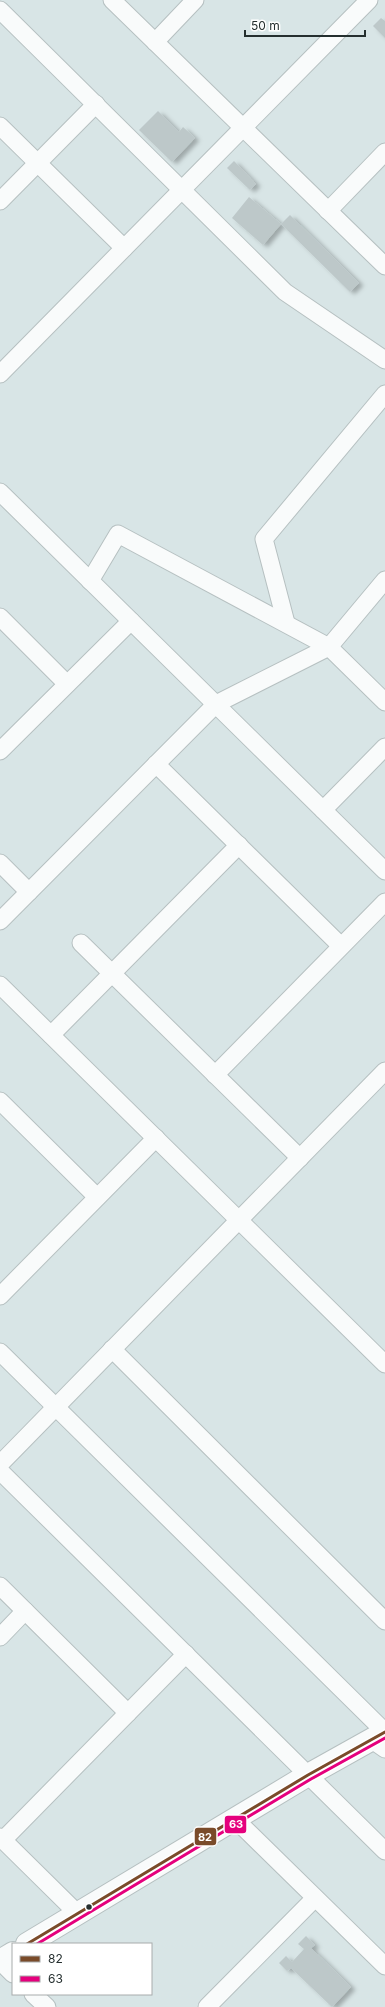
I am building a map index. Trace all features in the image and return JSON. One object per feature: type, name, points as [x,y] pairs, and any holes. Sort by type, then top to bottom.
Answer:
[{"type":"main road","points":[[29,1943],[308,1775],[382,1738]]},
{"type":"main road","points":[[0,1961],[12,1954]]},
{"type":"street","points":[[112,0],[385,266]]},
{"type":"street","points":[[155,42],[195,0]]},
{"type":"street","points":[[0,374],[369,0]]},
{"type":"street","points":[[0,10],[285,292],[385,360]]},
{"type":"street","points":[[0,201],[96,104]]},
{"type":"street","points":[[0,126],[124,248]]},
{"type":"street","points":[[328,211],[385,152]]},
{"type":"street","points":[[286,623],[264,539],[385,394]]},
{"type":"street","points":[[0,492],[385,871]]},
{"type":"street","points":[[90,581],[118,534],[286,623],[328,647],[385,702]]},
{"type":"street","points":[[0,921],[216,704],[328,647],[385,580]]},
{"type":"street","points":[[0,617],[67,684]]},
{"type":"street","points":[[0,751],[131,621]]},
{"type":"street","points":[[323,810],[385,748]]},
{"type":"street","points":[[156,764],[341,946]]},
{"type":"street","points":[[51,1036],[239,845]]},
{"type":"street","points":[[0,863],[29,892]]},
{"type":"street","points":[[215,1075],[385,902]]},
{"type":"street","points":[[81,943],[300,1158]]},
{"type":"street","points":[[0,985],[385,1364]]},
{"type":"street","points":[[0,1464],[385,1071]]},
{"type":"street","points":[[0,1101],[97,1197]]},
{"type":"street","points":[[0,1296],[156,1138]]},
{"type":"street","points":[[112,1350],[385,1621]]},
{"type":"street","points":[[0,1352],[382,1738]]},
{"type":"street","points":[[0,1471],[385,1851]]},
{"type":"street","points":[[0,1586],[128,1713]]},
{"type":"street","points":[[0,1637],[25,1611]]},
{"type":"street","points":[[77,1913],[2,1838],[186,1654]]},
{"type":"street","points":[[235,1819],[385,1966]]},
{"type":"street","points":[[207,2007],[315,1898]]},
{"type":"street","points":[[0,1961],[12,1973]]},
{"type":"street","points":[[34,1995],[46,2007]]},
{"type":"building","points":[[381,18],[385,21],[385,38],[373,26]]},
{"type":"building","points":[[158,111],[179,132],[183,127],[195,138],[172,162],[139,130]]},
{"type":"building","points":[[234,161],[256,184],[250,190],[227,168]]},
{"type":"building","points":[[249,197],[281,224],[263,245],[232,218]]},
{"type":"building","points":[[290,215],[359,283],[350,292],[281,224]]},
{"type":"building","points":[[306,1936],[315,1945],[311,1948],[351,1987],[332,2007],[291,1968],[287,1971],[279,1963],[286,1956],[292,1962],[304,1949],[298,1944]]},
{"type":"transit line","name":"82","points":[[29,1943],[308,1775],[385,1732]]},
{"type":"transit line","name":"63","points":[[39,1943],[311,1779],[385,1738]]}]
